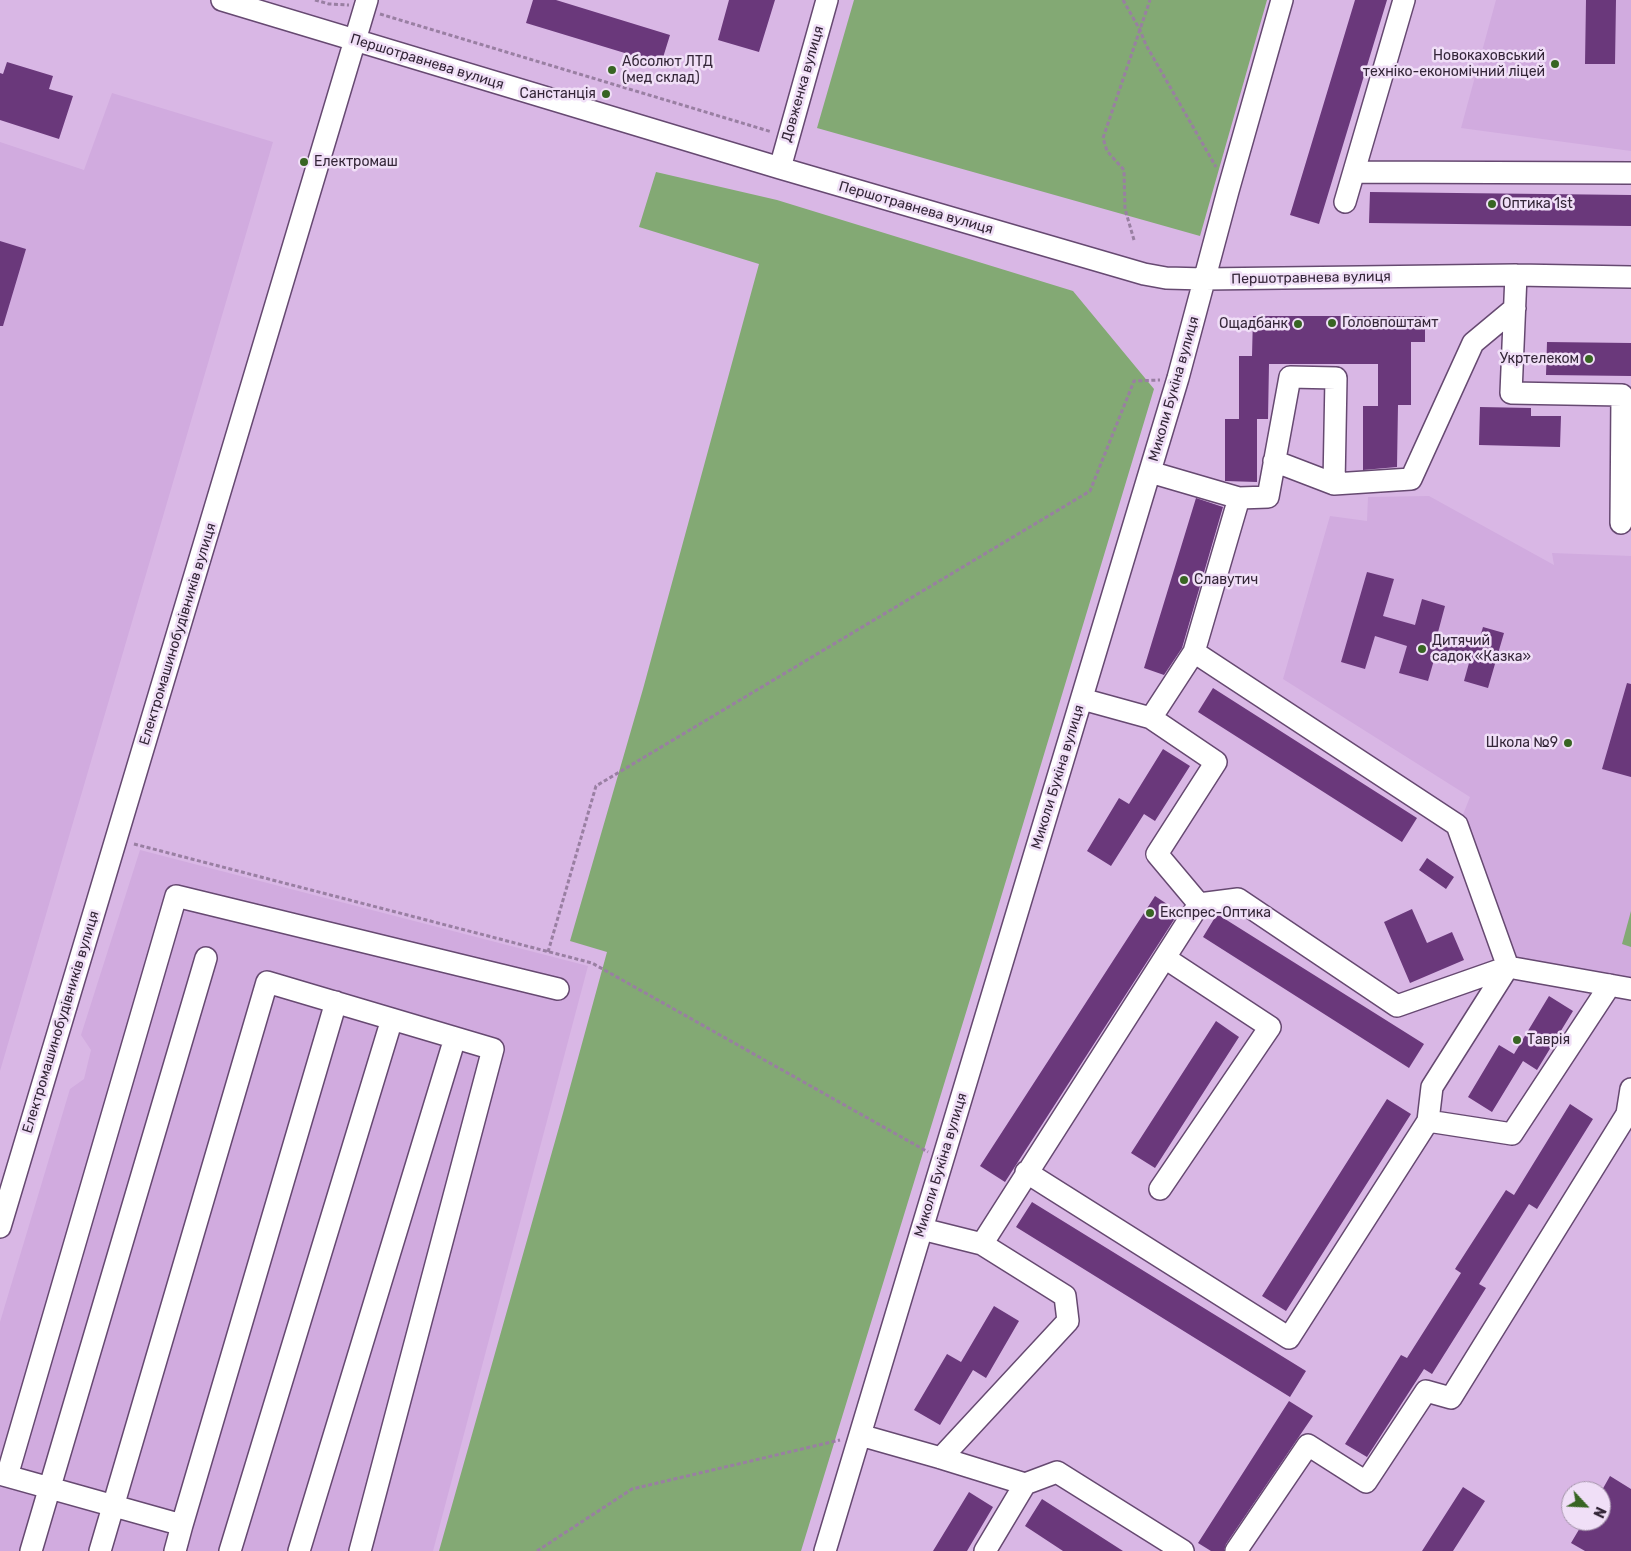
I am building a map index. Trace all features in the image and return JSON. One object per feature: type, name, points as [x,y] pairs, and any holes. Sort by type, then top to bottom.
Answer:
[{"type":"street","name":"Першотравнева вулиця","points":[[222,0],[780,168],[1144,274],[1166,278],[1205,279],[1516,275],[1631,277]]},
{"type":"street","name":"Довженка вулиця","points":[[780,168],[827,0]]},
{"type":"street","name":"Миколи Букіна вулиця","points":[[825,1551],[1178,378],[1230,183],[1282,0]]},
{"type":"street","points":[[1345,202],[1404,0]]},
{"type":"street","name":"Електромашинобудівників вулиця","points":[[0,1227],[364,6]]},
{"type":"street","points":[[1354,172],[1631,174]]},
{"type":"street","points":[[1516,275],[1512,393],[1622,395],[1621,523]]},
{"type":"street","points":[[1274,461],[1334,484],[1411,479],[1473,343],[1515,308]]},
{"type":"street","points":[[1150,472],[1239,498],[1268,497],[1290,377],[1336,378],[1334,484]]},
{"type":"street","points":[[1151,718],[1194,652],[1239,498]]},
{"type":"street","points":[[1194,652],[1457,825],[1508,967]]},
{"type":"street","points":[[1082,698],[1151,718],[1216,762],[1157,854],[1199,904]]},
{"type":"street","points":[[182,1525],[3,1475],[176,896],[558,989]]},
{"type":"street","points":[[982,1244],[1026,1172],[1199,904],[1238,899],[1397,1006],[1508,967],[1631,989]]},
{"type":"street","points":[[31,1551],[206,958]]},
{"type":"street","points":[[1160,1190],[1270,1027],[1164,958]]},
{"type":"street","points":[[1026,1172],[1289,1338],[1428,1121],[1432,1087],[1508,967]]},
{"type":"street","points":[[100,1551],[267,982],[493,1049],[360,1551]]},
{"type":"street","points":[[1428,1121],[1512,1134],[1610,985]]},
{"type":"street","points":[[175,1551],[336,1002]]},
{"type":"street","points":[[230,1551],[392,1019]]},
{"type":"street","points":[[299,1551],[455,1038]]},
{"type":"street","points":[[1236,1551],[1308,1445],[1366,1482],[1426,1391],[1451,1398],[1627,1114],[1631,1089]]},
{"type":"street","points":[[922,1229],[982,1244],[1065,1296],[1068,1321],[942,1458]]},
{"type":"street","points":[[860,1435],[1025,1484],[1057,1472],[1183,1551]]},
{"type":"street","points":[[985,1551],[1025,1484]]},
{"type":"path","points":[[315,0],[328,4],[364,6],[773,132]]},
{"type":"path","points":[[1123,0],[1146,45],[1217,167]]},
{"type":"path","points":[[1134,240],[1125,209],[1124,170],[1107,151],[1103,138],[1150,0]]},
{"type":"path","points":[[548,952],[596,786],[1090,491],[1134,381],[1178,378]]},
{"type":"path","points":[[536,1551],[632,1490],[860,1435]]},
{"type":"shaded area","name":"Новокаховський техніко-економічний ліцей","points":[[1496,0],[1631,0],[1631,151],[1461,128]]},
{"type":"shaded area","points":[[112,93],[273,142],[0,1071],[0,142],[84,170]]},
{"type":"shaded area","points":[[1429,496],[1554,565],[1552,553],[1631,556],[1631,979],[1509,960],[1460,822],[1470,797],[1283,679],[1330,516],[1367,521],[1368,497]]},
{"type":"shaded area","points":[[140,850],[588,966],[433,1551],[0,1551],[0,1322],[70,1089],[84,1079],[91,1050],[81,1035]]},
{"type":"green space","points":[[854,0],[1267,0],[1200,236],[817,128]]},
{"type":"green space","points":[[656,172],[777,200],[1073,291],[1154,389],[801,1551],[439,1551],[607,952],[570,941],[643,689],[759,264],[639,227]]},
{"type":"green space","points":[[1631,911],[1631,947],[1622,944]]},
{"type":"building","points":[[533,0],[556,0],[670,35],[661,64],[526,23]]},
{"type":"building","points":[[729,0],[775,0],[759,52],[718,40]]},
{"type":"building","points":[[1355,0],[1387,0],[1319,224],[1290,215]]},
{"type":"building","points":[[1586,0],[1616,0],[1615,64],[1585,64]]},
{"type":"building","points":[[7,62],[53,76],[49,89],[73,96],[59,139],[0,120],[0,73],[3,74]]},
{"type":"building","points":[[1370,192],[1631,195],[1631,226],[1369,223]]},
{"type":"building","points":[[0,241],[26,249],[3,326],[0,326]]},
{"type":"building","points":[[1253,316],[1425,316],[1425,342],[1411,342],[1411,405],[1398,405],[1397,467],[1363,470],[1363,406],[1378,406],[1378,364],[1269,364],[1268,419],[1257,419],[1257,482],[1225,481],[1225,419],[1239,419],[1239,356],[1252,356]]},
{"type":"building","name":"Укртелеком","points":[[1547,342],[1631,343],[1631,376],[1546,375]]},
{"type":"building","points":[[1480,407],[1531,408],[1531,416],[1561,416],[1560,447],[1479,445]]},
{"type":"building","points":[[1196,498],[1223,507],[1182,648],[1164,675],[1144,668]]},
{"type":"building","points":[[1367,572],[1394,579],[1383,616],[1415,625],[1422,599],[1445,606],[1437,636],[1477,647],[1483,627],[1504,633],[1488,688],[1464,681],[1469,663],[1436,653],[1428,681],[1399,673],[1407,646],[1375,636],[1365,669],[1341,662]]},
{"type":"building","points":[[1627,683],[1631,684],[1631,777],[1602,769]]},
{"type":"building","points":[[1213,688],[1417,818],[1402,842],[1198,712]]},
{"type":"building","points":[[1163,749],[1190,766],[1155,821],[1144,814],[1111,866],[1087,851],[1119,798],[1129,804]]},
{"type":"building","points":[[1427,858],[1454,877],[1446,889],[1419,870]]},
{"type":"building","points":[[1155,896],[1179,912],[1005,1182],[980,1166]]},
{"type":"building","points":[[1412,909],[1427,943],[1452,932],[1464,960],[1410,983],[1384,922]]},
{"type":"building","points":[[1217,914],[1424,1044],[1409,1068],[1203,937]]},
{"type":"building","points":[[1549,996],[1573,1011],[1537,1070],[1523,1061],[1492,1112],[1468,1097],[1499,1045],[1514,1054]]},
{"type":"building","points":[[1216,1021],[1239,1037],[1155,1168],[1131,1153]]},
{"type":"building","points":[[1387,1099],[1411,1114],[1286,1311],[1262,1296]]},
{"type":"building","points":[[1570,1104],[1593,1119],[1537,1209],[1529,1204],[1479,1284],[1486,1288],[1432,1374],[1424,1369],[1367,1457],[1345,1444],[1401,1355],[1407,1358],[1461,1273],[1455,1269],[1506,1190],[1514,1195]]},
{"type":"building","points":[[1032,1202],[1306,1371],[1290,1397],[1016,1227]]},
{"type":"building","points":[[994,1306],[1019,1321],[986,1378],[973,1370],[940,1425],[914,1410],[947,1354],[961,1362]]},
{"type":"building","points":[[1289,1401],[1313,1416],[1226,1544],[1224,1551],[1211,1551],[1198,1543]]},
{"type":"building","points":[[1610,1476],[1631,1489],[1631,1551],[1585,1551],[1571,1543],[1578,1531],[1611,1531],[1611,1481],[1607,1481]]},
{"type":"building","points":[[1463,1487],[1485,1501],[1453,1551],[1422,1551]]},
{"type":"building","points":[[969,1492],[993,1507],[967,1551],[933,1551]]},
{"type":"building","points":[[1042,1499],[1123,1551],[1063,1551],[1025,1526]]},
{"type":"place","name":"Новокаховський техніко-економічний ліцей","points":[[1555,64]]},
{"type":"place","name":"Абсолют ЛТД (мед склад)","points":[[612,70]]},
{"type":"place","name":"Санстанція","points":[[606,94]]},
{"type":"place","name":"Електромаш","points":[[304,162]]},
{"type":"place","name":"Оптика 1st","points":[[1492,204]]},
{"type":"place","name":"Головпоштамт","points":[[1332,323]]},
{"type":"place","name":"Ощадбанк","points":[[1298,324]]},
{"type":"place","name":"Укртелеком","points":[[1589,359]]},
{"type":"place","name":"Славутич","points":[[1184,580]]},
{"type":"place","name":"Дитячий садок «Казка»","points":[[1422,649]]},
{"type":"place","name":"Школа №9","points":[[1568,743]]},
{"type":"place","name":"Експрес-Оптика","points":[[1150,913]]},
{"type":"place","name":"Таврія","points":[[1517,1040]]}]
